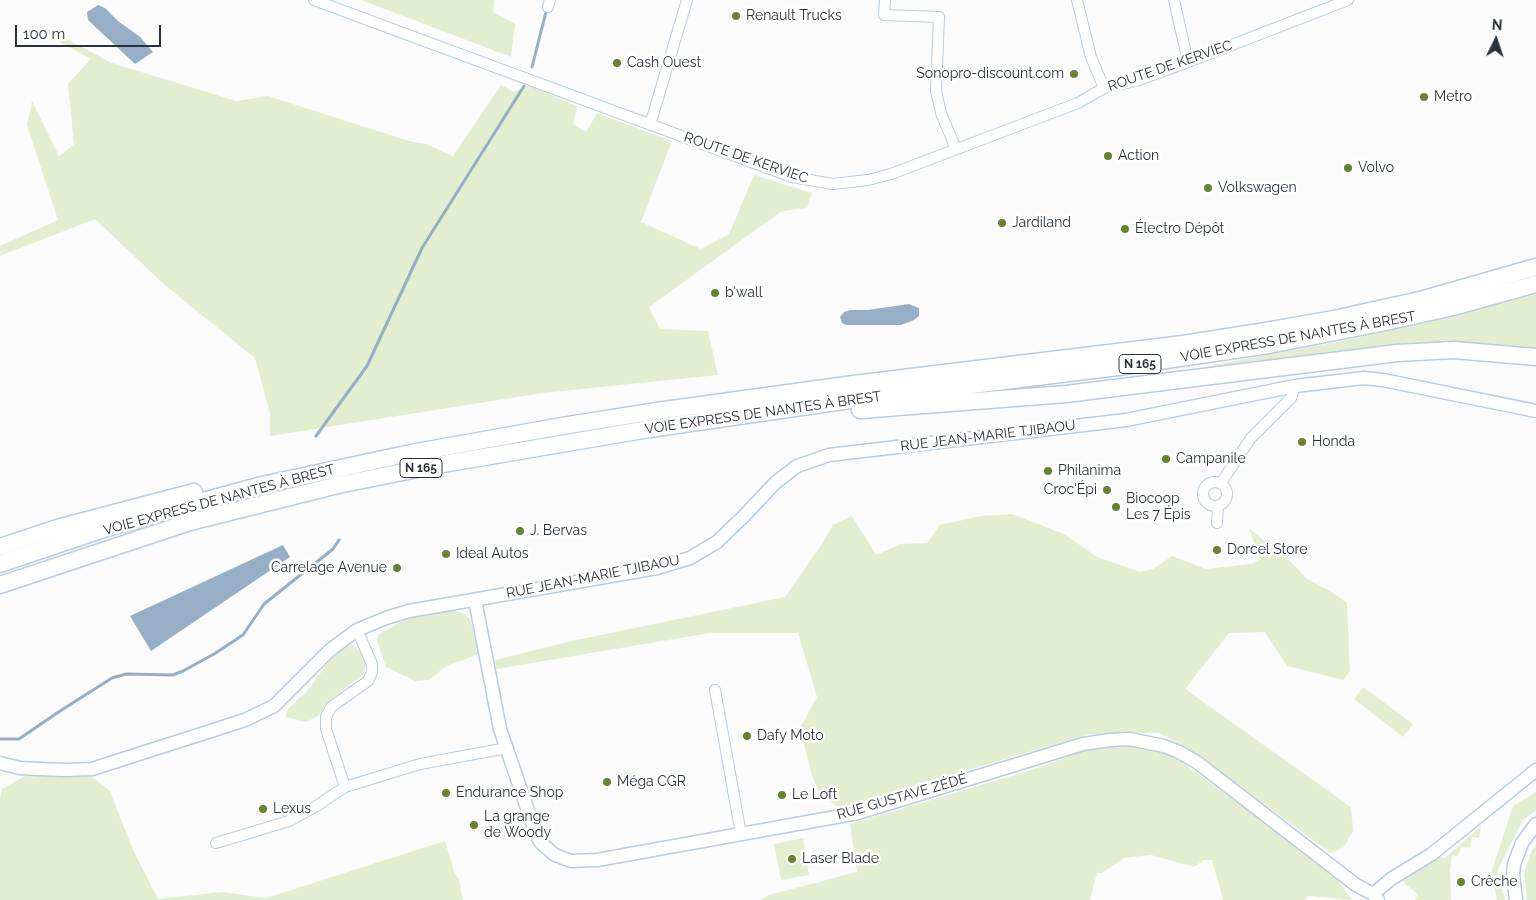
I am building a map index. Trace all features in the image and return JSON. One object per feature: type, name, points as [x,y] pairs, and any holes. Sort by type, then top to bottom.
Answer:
[{"type":"highway","name":"N 165","points":[[1183,344],[1206,333],[1423,288],[1536,257]]},
{"type":"highway","name":"VOIE EXPRESS DE NANTES À BREST","points":[[0,564],[116,526],[262,485],[474,441],[629,415],[1183,344],[1365,312],[1424,299],[1536,268]]},
{"type":"highway","name":"VOIE EXPRESS DE NANTES À BREST","points":[[0,586],[190,522],[338,486],[437,465],[534,447],[857,399],[1128,366],[1269,345],[1453,307],[1536,284]]},
{"type":"highway","points":[[738,417],[765,419],[1066,394],[1397,352],[1454,350],[1535,357]]},
{"type":"highway","points":[[0,547],[66,525],[234,483],[262,485]]},
{"type":"street","name":"ROUTE DE KERVIEC","points":[[314,0],[792,177],[833,184],[868,180],[891,174],[1078,103],[1104,88],[1136,81],[1348,0]]},
{"type":"street","points":[[650,125],[687,0]]},
{"type":"street","points":[[886,0],[884,15],[939,17],[936,92],[941,114],[956,149]]},
{"type":"street","points":[[1077,0],[1091,57],[1104,88]]},
{"type":"street","points":[[1174,0],[1188,62]]},
{"type":"street","name":"RUE JEAN-MARIE TJIBAOU","points":[[0,762],[20,768],[92,769],[245,720],[274,706],[330,650],[357,630],[386,618],[410,611],[657,568],[690,558],[717,542],[775,483],[797,466],[829,455],[1126,420],[1295,386],[1364,378],[1383,380],[1536,411]]},
{"type":"street","points":[[1221,483],[1251,438],[1291,398],[1295,386]]},
{"type":"street","points":[[1209,482],[1221,483],[1227,493],[1224,501],[1218,506],[1206,503],[1204,500],[1202,492],[1209,482]]},
{"type":"street","points":[[1217,523],[1218,506]]},
{"type":"street","name":"RUE GUSTAVE ZÉDÉ","points":[[475,600],[500,729],[536,834],[541,843],[555,855],[571,861],[597,860],[858,813],[1083,744],[1130,739],[1164,746],[1198,763],[1356,885],[1375,897]]},
{"type":"street","points":[[344,787],[326,729],[326,717],[332,707],[368,681],[372,672],[372,664],[357,630]]},
{"type":"street","points":[[715,690],[741,834]]},
{"type":"street","points":[[216,843],[289,821],[318,805],[344,787],[420,764],[507,748]]},
{"type":"street","points":[[1375,897],[1391,879],[1432,854],[1536,770]]},
{"type":"street","points":[[1516,900],[1513,875],[1514,864],[1522,843],[1536,824]]},
{"type":"street","points":[[1523,900],[1521,892],[1521,866],[1524,855],[1536,836]]},
{"type":"green space","points":[[361,0],[494,0],[493,12],[515,24],[511,57]]},
{"type":"green space","points":[[40,25],[112,63],[236,101],[268,96],[409,141],[426,144],[453,156],[501,85],[514,92],[529,85],[577,106],[573,124],[586,132],[597,113],[672,141],[641,222],[701,249],[729,234],[754,175],[812,193],[807,208],[782,211],[649,307],[660,329],[708,331],[718,375],[543,393],[270,436],[270,413],[255,358],[167,287],[95,219],[0,256],[0,246],[58,220],[27,125],[32,101],[59,156],[74,144],[68,84],[91,59],[40,31]]},
{"type":"green space","points":[[1536,291],[1536,351],[1215,370],[1213,365],[1337,342],[1457,316]]},
{"type":"green space","points":[[1012,514],[1064,534],[1097,557],[1140,572],[1153,569],[1172,556],[1206,569],[1251,564],[1260,560],[1249,528],[1292,563],[1307,579],[1332,592],[1347,603],[1350,671],[1343,680],[1287,666],[1265,632],[1229,633],[1185,689],[1351,807],[1353,831],[1344,847],[1331,853],[1186,747],[1159,733],[1090,734],[840,808],[819,794],[811,772],[800,728],[817,697],[798,633],[710,633],[496,669],[495,660],[567,642],[785,597],[833,525],[852,516],[876,555],[901,544],[927,543],[940,525],[981,516]]},
{"type":"green space","points":[[448,609],[463,613],[470,619],[480,654],[446,666],[429,680],[415,681],[386,667],[377,640],[379,634],[408,618]]},
{"type":"green space","points":[[353,645],[360,651],[366,664],[363,675],[326,703],[321,713],[316,717],[306,722],[286,717],[286,711],[307,691],[330,660],[346,646]]},
{"type":"green space","points":[[1363,687],[1413,724],[1403,737],[1354,699]]},
{"type":"green space","points":[[1127,744],[1169,753],[1330,869],[1352,900],[1308,896],[1305,900],[1223,900],[1212,860],[1204,860],[1194,867],[1151,855],[1124,858],[1102,873],[1097,873],[1090,900],[760,900],[769,895],[857,872],[850,824],[1028,771],[1083,751]]},
{"type":"green space","points":[[25,776],[91,776],[110,791],[133,850],[158,899],[222,892],[266,898],[445,841],[454,872],[459,879],[463,900],[0,900],[0,800],[2,789]]},
{"type":"green space","points":[[1536,792],[1536,810],[1523,820],[1497,871],[1505,900],[1497,900],[1491,873],[1513,806]]},
{"type":"green space","points":[[1481,826],[1479,838],[1472,837],[1470,848],[1461,847],[1458,856],[1452,855],[1450,870],[1451,900],[1415,900],[1418,895],[1401,880],[1439,857],[1445,858]]},
{"type":"green space","name":"Laser Blade","points":[[803,838],[809,875],[781,880],[774,844]]},
{"type":"green space","points":[[1536,846],[1536,900],[1527,900],[1524,873],[1532,850]]},
{"type":"water","points":[[98,5],[105,8],[118,21],[140,37],[153,52],[135,64],[88,20],[87,12]]},
{"type":"water","points":[[909,304],[919,308],[919,316],[901,325],[846,325],[842,323],[840,317],[844,312],[850,310],[868,310]]},
{"type":"water","points":[[283,545],[290,557],[151,651],[130,616]]},
{"type":"waterway","points":[[532,67],[547,8]]},
{"type":"waterway","points":[[316,436],[367,366],[422,248],[524,86]]},
{"type":"waterway","points":[[0,739],[19,739],[112,678],[126,674],[173,675],[214,654],[243,635],[264,604],[333,549],[339,540]]},
{"type":"place","name":"Renault Trucks","points":[[736,16]]},
{"type":"place","name":"Cash Ouest","points":[[617,63]]},
{"type":"place","name":"Sonopro-discount.com","points":[[1074,74]]},
{"type":"place","name":"Metro","points":[[1424,97]]},
{"type":"place","name":"Action","points":[[1108,156]]},
{"type":"place","name":"Volvo","points":[[1348,168]]},
{"type":"place","name":"Volkswagen","points":[[1208,188]]},
{"type":"place","name":"Jardiland","points":[[1002,223]]},
{"type":"place","name":"Électro Dépôt","points":[[1125,229]]},
{"type":"place","name":"b'wall","points":[[715,293]]},
{"type":"place","name":"Honda","points":[[1302,442]]},
{"type":"place","name":"Campanile","points":[[1166,459]]},
{"type":"place","name":"Philanima","points":[[1048,471]]},
{"type":"place","name":"Croc'Épi","points":[[1107,490]]},
{"type":"place","name":"Biocoop Les 7 Épis","points":[[1116,507]]},
{"type":"place","name":"J. Bervas","points":[[520,531]]},
{"type":"place","name":"Dorcel Store","points":[[1217,550]]},
{"type":"place","name":"Ideal Autos","points":[[446,554]]},
{"type":"place","name":"Carrelage Avenue","points":[[397,568]]},
{"type":"place","name":"Dafy Moto","points":[[747,736]]},
{"type":"place","name":"Méga CGR","points":[[607,782]]},
{"type":"place","name":"Endurance Shop","points":[[446,793]]},
{"type":"place","name":"Le Loft","points":[[782,795]]},
{"type":"place","name":"Lexus","points":[[263,809]]},
{"type":"place","name":"La grange de Woody","points":[[474,825]]},
{"type":"place","name":"Laser Blade","points":[[792,859]]},
{"type":"place","name":"Crêche","points":[[1461,882]]}]
